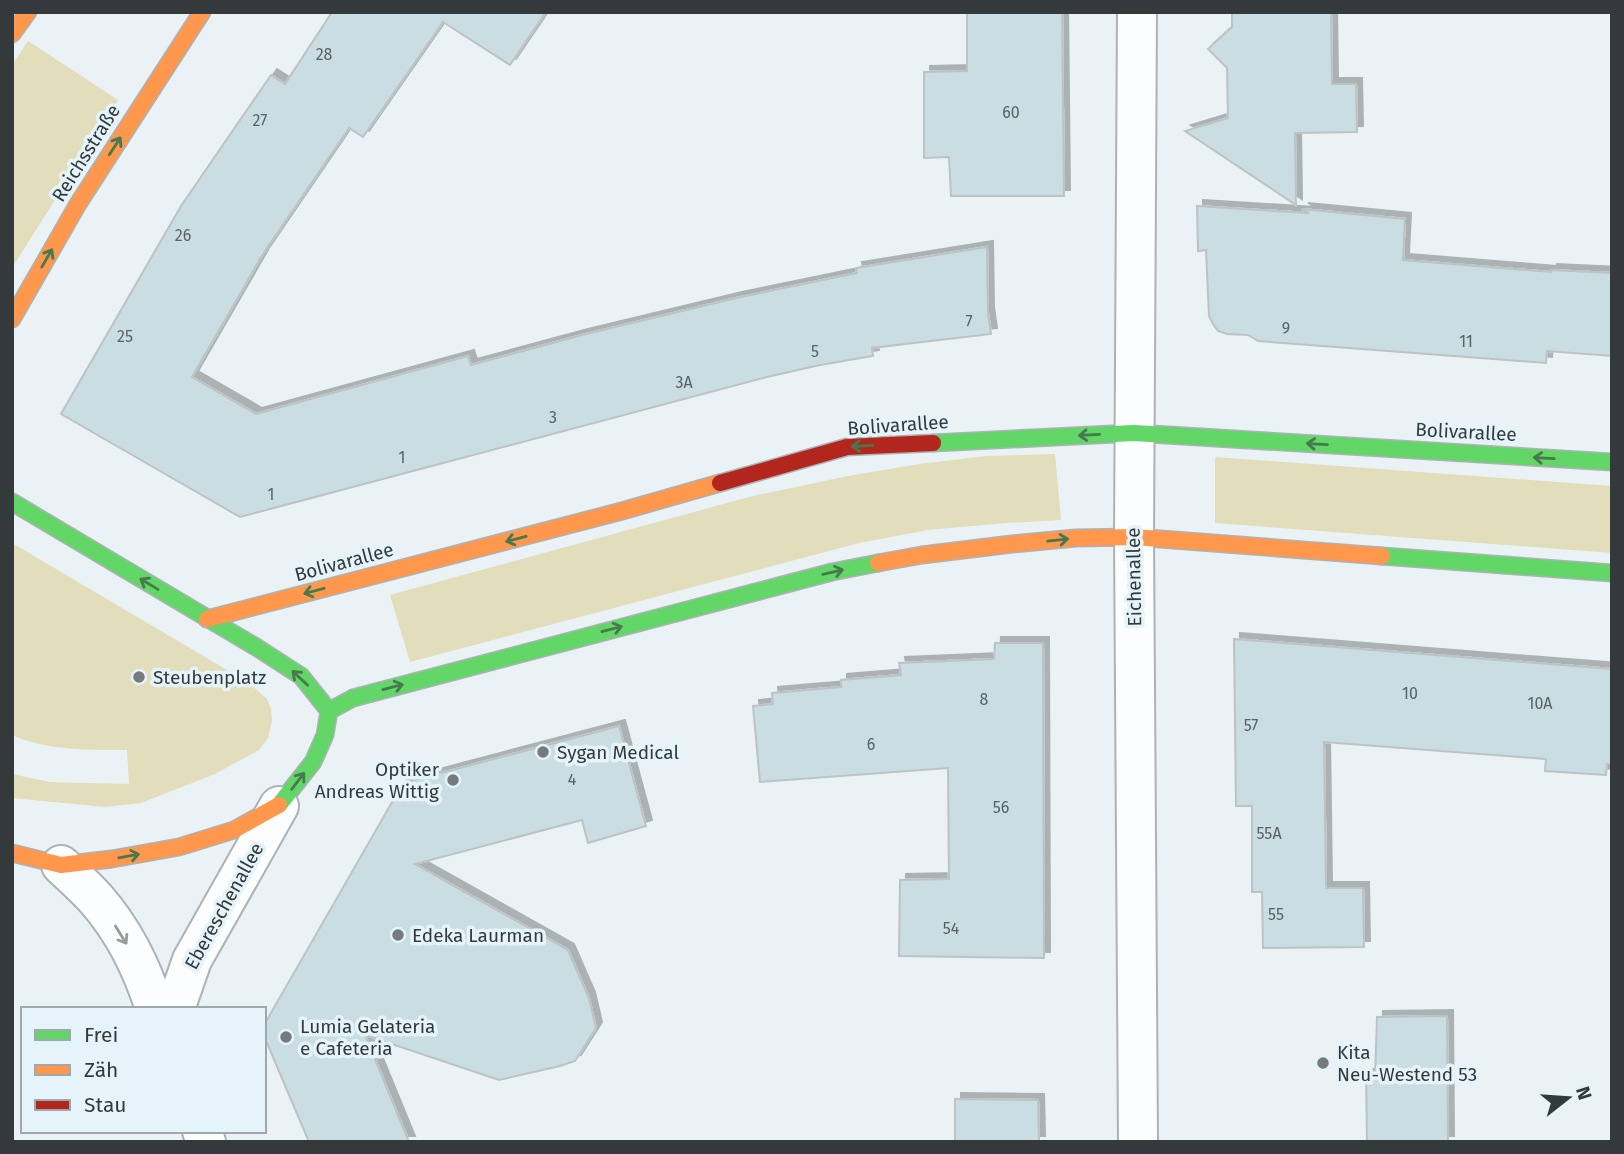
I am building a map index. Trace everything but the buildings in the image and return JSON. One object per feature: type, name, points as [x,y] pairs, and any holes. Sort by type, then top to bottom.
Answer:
[{"type":"street","points":[[12,34],[28,12]]},
{"type":"street","name":"Reichsstraße","points":[[12,319],[78,204],[202,12]]},
{"type":"street","name":"Eichenallee","points":[[1137,12],[1134,537],[1138,1142]]},
{"type":"street","name":"Bolivarallee","points":[[207,619],[622,511],[847,447],[1134,433],[1612,462]]},
{"type":"street","points":[[12,502],[301,676],[329,711],[325,735],[313,762],[279,806],[234,830],[179,847],[61,865],[12,853]]},
{"type":"street","points":[[329,711],[353,698],[832,572],[922,555],[999,545],[1076,538],[1134,537],[1612,573]]},
{"type":"street","name":"Ebereschenallee","points":[[175,1007],[192,960],[279,806]]},
{"type":"street","points":[[61,865],[97,900],[124,937],[154,1007]]},
{"type":"shaded area","points":[[28,41],[118,100],[12,268],[12,65]]},
{"type":"shaded area","points":[[1055,454],[1061,520],[928,530],[859,543],[410,662],[390,595],[749,497],[848,476],[987,456]]},
{"type":"shaded area","points":[[1215,457],[1612,486],[1612,553],[1215,523]]},
{"type":"shaded area","name":"Steubenplatz","points":[[12,543],[249,683],[267,699],[271,709],[272,721],[268,738],[259,750],[215,774],[141,803],[105,807],[12,798],[12,774],[50,782],[129,784],[127,750],[54,747],[12,735]]},
{"type":"traffic: fast","points":[[933,443],[1134,433],[1612,462]]},
{"type":"traffic: fast","points":[[12,502],[301,676],[329,711],[325,735],[313,762],[279,805]]},
{"type":"traffic: fast","points":[[1382,556],[1612,573]]},
{"type":"traffic: fast","points":[[329,711],[353,698],[832,572],[878,563]]},
{"type":"traffic: slow","points":[[12,34],[28,12]]},
{"type":"traffic: slow","points":[[12,319],[78,204],[202,12]]},
{"type":"traffic: slow","points":[[207,619],[720,483]]},
{"type":"traffic: slow","points":[[878,563],[1012,544],[1076,538],[1134,537],[1382,556]]},
{"type":"traffic: slow","points":[[12,853],[61,865],[179,847],[234,830],[279,805]]},
{"type":"traffic: jam","points":[[720,483],[847,447],[933,443]]},
{"type":"place","name":"Steubenplatz","points":[[139,677]]},
{"type":"place","name":"Sygan Medical","points":[[543,752]]},
{"type":"place","name":"Optiker Andreas Wittig","points":[[453,780]]},
{"type":"place","name":"Edeka Laurman","points":[[398,935]]},
{"type":"place","name":"Lumia Gelateria e Cafeteria","points":[[286,1037]]},
{"type":"place","name":"Kita Neu-Westend 53","points":[[1323,1063]]}]
